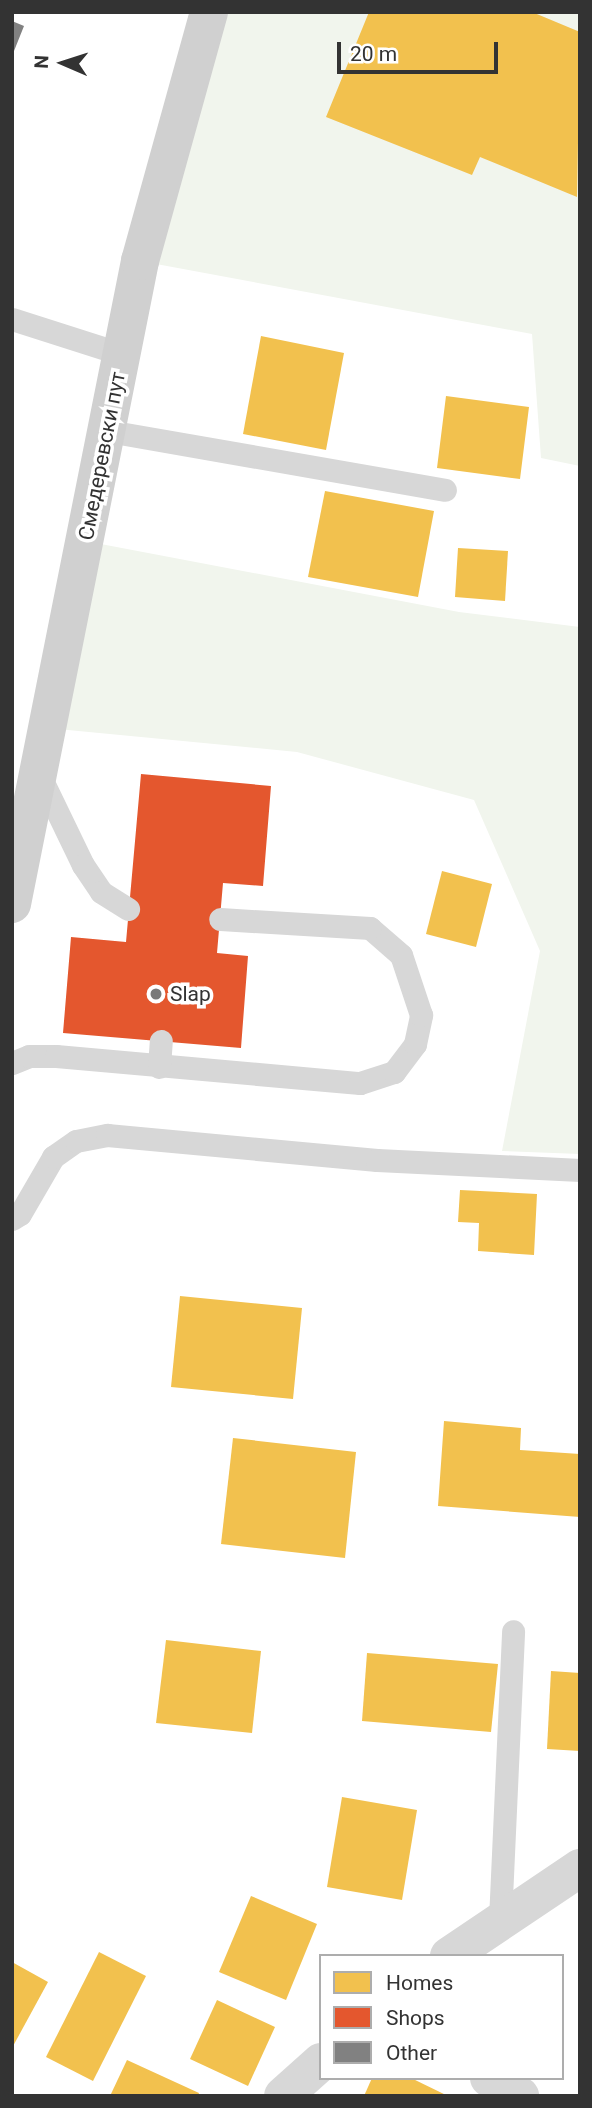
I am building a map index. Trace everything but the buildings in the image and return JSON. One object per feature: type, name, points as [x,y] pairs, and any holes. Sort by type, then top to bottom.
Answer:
[{"type":"main road","name":"Смедеревски пут","points":[[12,904],[140,261],[209,12]]},
{"type":"street","points":[[452,1954],[580,1868]]},
{"type":"street","points":[[283,2096],[319,2064]]},
{"type":"street","points":[[492,2080],[520,2096]]},
{"type":"lane","points":[[12,319],[122,354]]},
{"type":"lane","points":[[107,431],[444,490]]},
{"type":"lane","points":[[38,774],[83,865],[101,892],[128,909]]},
{"type":"lane","points":[[12,1063],[29,1056],[56,1056],[360,1083],[394,1072],[415,1044],[421,1014],[401,955],[370,928],[220,919]]},
{"type":"lane","points":[[159,1067],[162,1041]]},
{"type":"lane","points":[[12,1219],[20,1214],[53,1157],[76,1141],[107,1135],[377,1160],[580,1170]]},
{"type":"lane","points":[[500,1920],[513,1631]]},
{"type":"shaded area","points":[[209,12],[580,12],[580,466],[541,458],[532,334],[140,261]]},
{"type":"shaded area","points":[[85,541],[459,612],[580,627],[580,1154],[502,1151],[540,951],[474,800],[297,752],[47,728]]},
{"type":"place","name":"Slap","points":[[156,994]]}]
